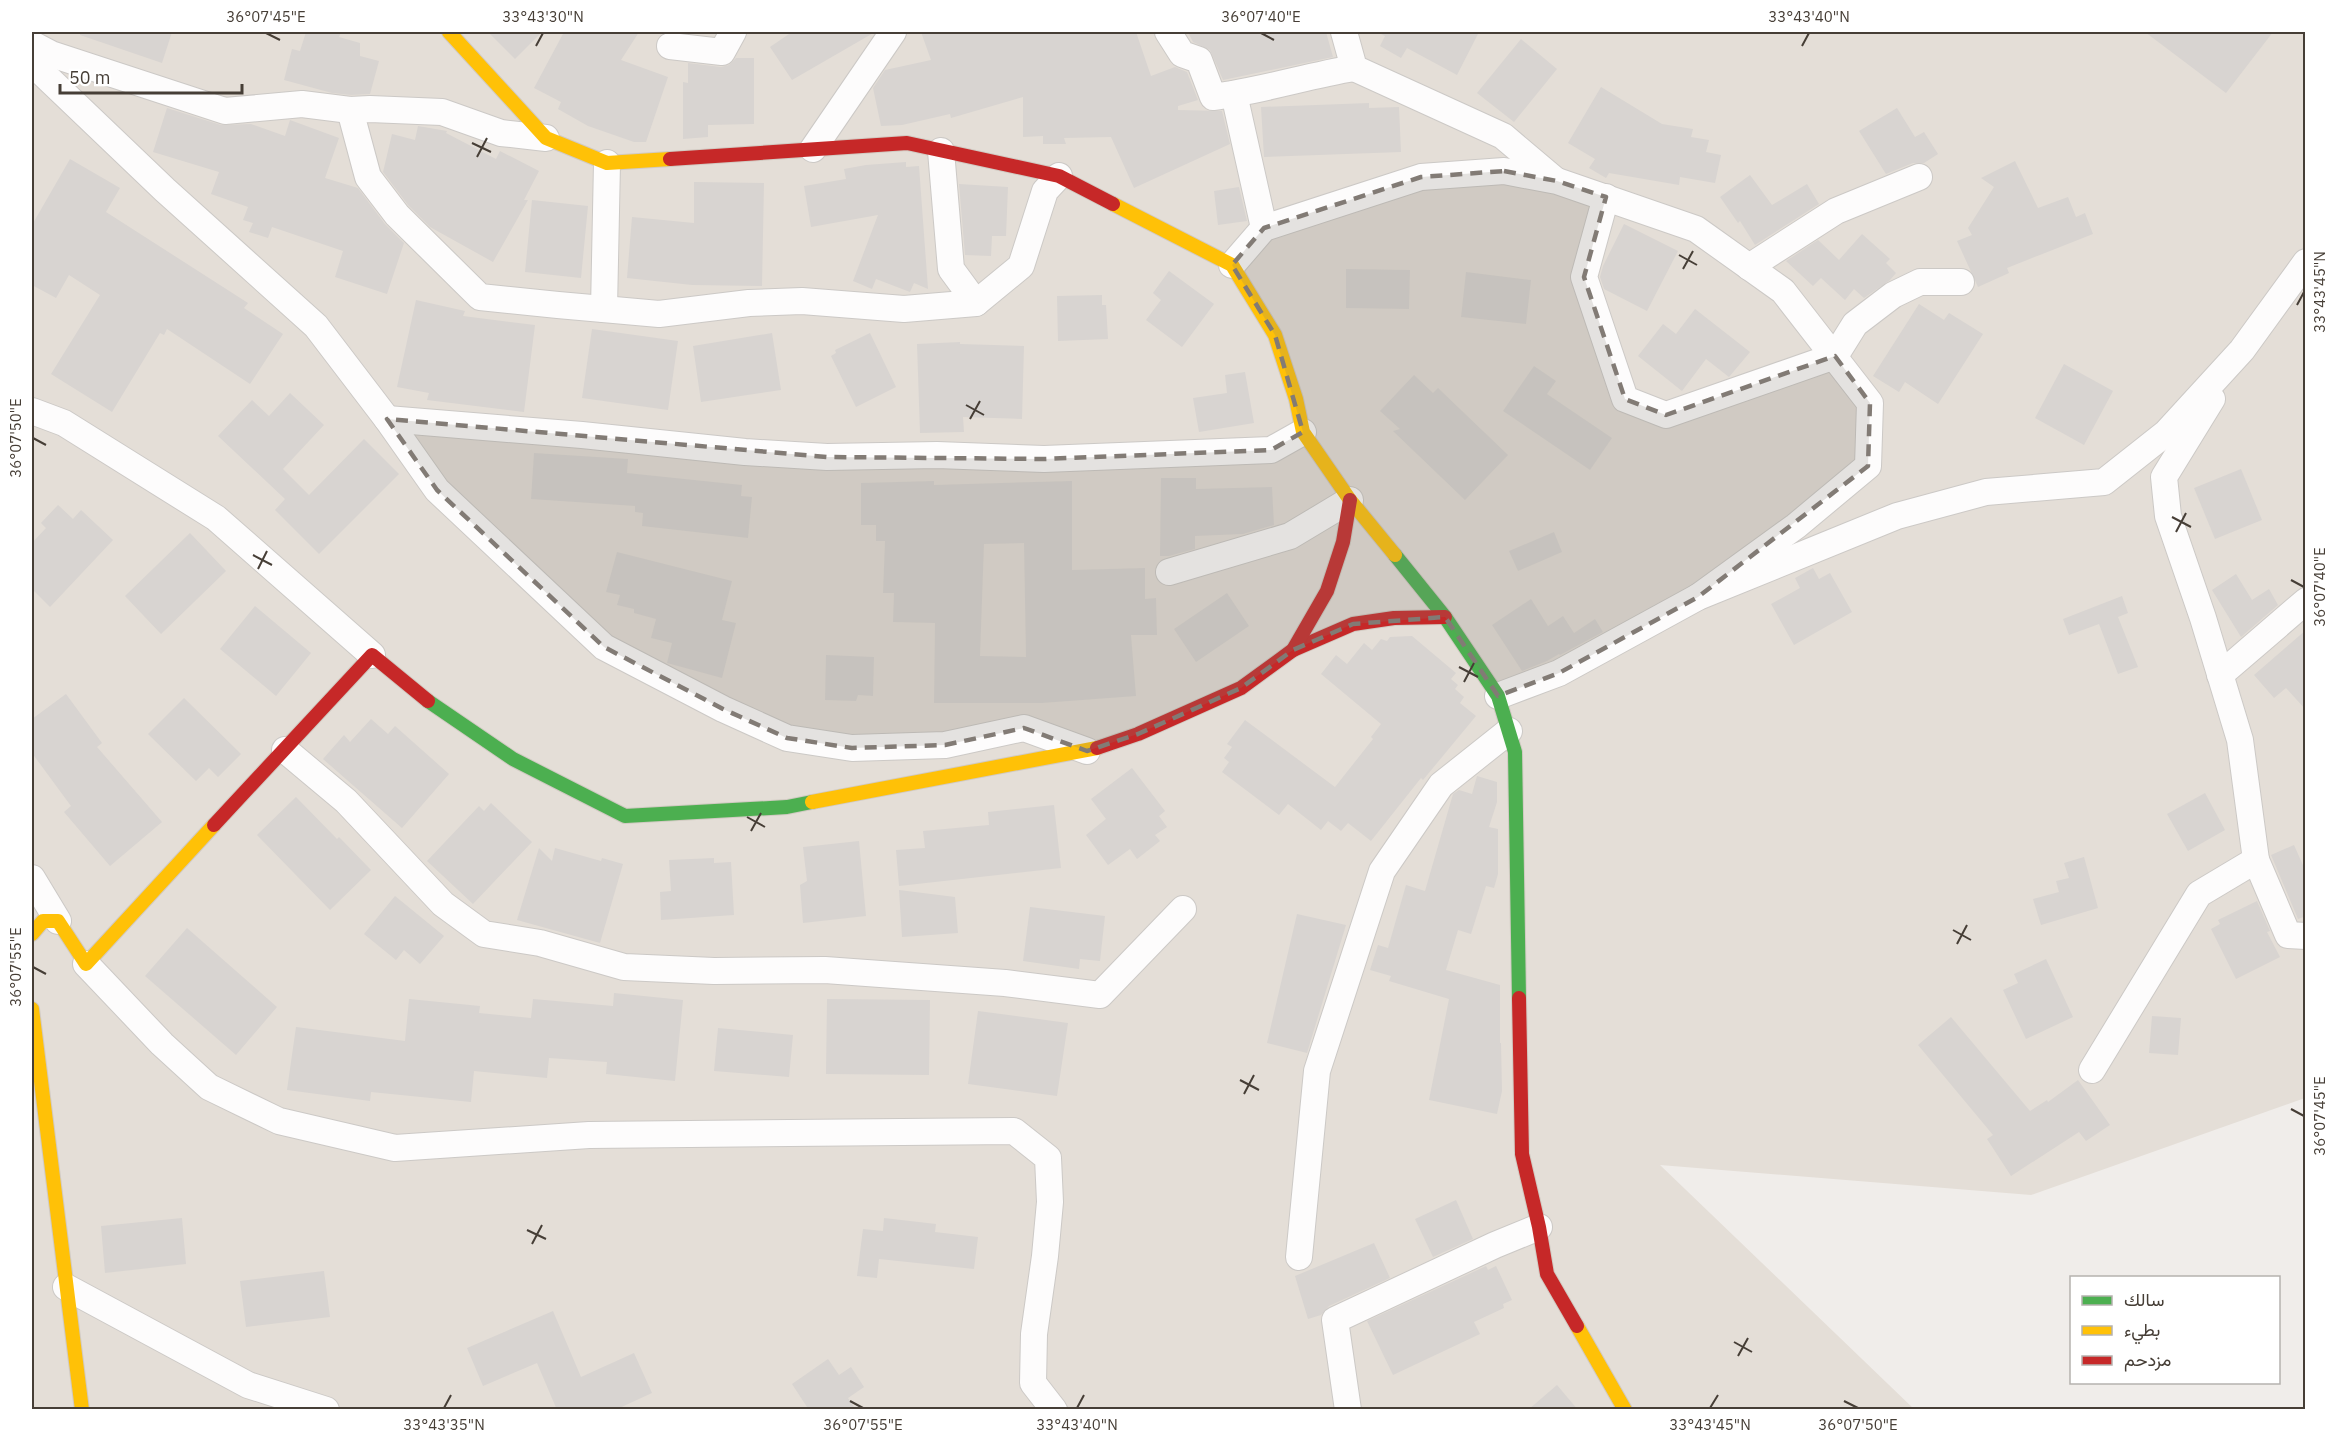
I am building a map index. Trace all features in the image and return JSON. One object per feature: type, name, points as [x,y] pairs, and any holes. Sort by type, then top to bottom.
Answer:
[{"type":"street","points":[[449,32],[546,138]]},
{"type":"street","points":[[670,46],[722,52],[733,32]]},
{"type":"street","points":[[813,149],[893,32]]},
{"type":"street","points":[[1168,32],[1182,54],[1199,60],[1213,97],[1354,68],[1503,136],[1557,181]]},
{"type":"street","points":[[1344,32],[1354,68]]},
{"type":"street","points":[[32,44],[51,54],[225,111],[302,104],[350,111],[370,109],[442,112],[501,133],[546,138],[607,163],[907,143],[1059,176],[1232,265],[1275,335],[1296,399],[1303,432],[1350,500],[1445,617],[1498,696],[1515,752],[1522,1154],[1539,1227],[1546,1274],[1625,1410]]},
{"type":"street","points":[[32,63],[165,190],[316,326],[387,418],[436,490],[604,647],[723,709],[787,738],[852,748],[945,745],[1024,728],[1087,751]]},
{"type":"street","points":[[1234,94],[1264,228]]},
{"type":"street","points":[[350,111],[369,177],[397,215],[480,297],[604,309],[659,314],[749,303],[802,301],[904,309],[976,303],[1021,266],[1045,192],[1059,176]]},
{"type":"street","points":[[941,151],[951,269],[976,303]]},
{"type":"street","points":[[604,309],[607,163]]},
{"type":"street","points":[[1232,265],[1264,228],[1421,177],[1504,171],[1557,181],[1696,229],[1783,291],[1870,403],[1868,466],[1796,526],[1698,597]]},
{"type":"street","points":[[1749,267],[1836,211],[1918,177]]},
{"type":"street","points":[[1606,197],[1584,277],[1625,399],[1666,416],[1835,356],[1855,324],[1893,295],[1920,282],[1961,282]]},
{"type":"street","points":[[2306,262],[2242,350],[2164,477],[2168,516],[2240,740],[2256,860],[2288,935],[2306,936]]},
{"type":"street","points":[[1498,696],[1559,673],[1698,597],[1898,516],[1986,492],[2104,482],[2166,433],[2242,350]]},
{"type":"street","points":[[32,411],[64,423],[216,518],[413,690],[513,759],[625,816],[787,807],[1087,751],[1138,734],[1241,688],[1293,650],[1353,624],[1394,618],[1445,617]]},
{"type":"street","points":[[387,418],[745,452],[827,457],[937,455],[1044,459],[1271,450],[1303,432]]},
{"type":"street","points":[[1169,573],[1290,536],[1350,500]]},
{"type":"street","points":[[1293,650],[1327,591],[1343,542],[1350,500]]},
{"type":"street","points":[[2220,675],[2306,601]]},
{"type":"street","points":[[86,964],[372,656]]},
{"type":"street","points":[[1299,1257],[1317,1071],[1382,871],[1441,785],[1509,731]]},
{"type":"street","points":[[285,750],[346,801],[443,904],[484,934],[540,943],[624,967],[714,971],[825,970],[1005,983],[1100,995],[1183,909]]},
{"type":"street","points":[[2092,1070],[2199,894],[2256,860]]},
{"type":"street","points":[[32,878],[86,964],[120,1002],[209,1087],[279,1121],[395,1148],[589,1135],[1014,1131],[1048,1158],[1050,1202],[1034,1334],[1033,1383],[1054,1410]]},
{"type":"street","points":[[32,934],[43,921],[58,921]]},
{"type":"street","points":[[32,1009],[82,1410]]},
{"type":"street","points":[[1348,1410],[1335,1320],[1495,1245],[1539,1227]]},
{"type":"street","points":[[66,1287],[248,1385],[326,1410]]},
{"type":"highlighted area","points":[[1504,171],[1557,181],[1606,197],[1584,277],[1625,399],[1666,415],[1835,356],[1870,403],[1868,466],[1698,597],[1559,673],[1498,696],[1445,617],[1353,624],[1293,650],[1241,688],[1138,734],[1087,751],[1024,728],[945,745],[852,748],[787,738],[723,709],[604,647],[437,490],[387,419],[827,457],[1044,459],[1271,450],[1303,432],[1275,335],[1232,265],[1264,228],[1421,177]]},
{"type":"shaded area","points":[[32,32],[2305,32],[2305,1098],[2031,1195],[1660,1165],[1914,1409],[32,1409]]},
{"type":"building","points":[[80,32],[172,32],[162,63],[80,35]]},
{"type":"building","points":[[306,32],[341,32],[339,37],[360,43],[360,56],[379,61],[370,94],[332,93],[284,80],[292,49],[300,51]]},
{"type":"building","points":[[488,32],[542,32],[515,59]]},
{"type":"building","points":[[564,32],[639,32],[621,60],[668,77],[646,142],[634,142],[588,126],[558,109],[561,102],[534,88]]},
{"type":"building","points":[[792,32],[875,32],[792,80],[770,47]]},
{"type":"building","points":[[921,32],[1136,32],[1151,76],[1175,67],[1187,72],[1198,100],[1178,106],[1178,110],[1222,111],[1230,144],[1134,188],[1111,137],[1064,138],[1066,144],[1043,144],[1043,136],[1023,137],[1023,97],[951,118],[950,114],[902,125],[881,126],[873,88],[885,70],[931,60]]},
{"type":"building","points":[[1188,32],[1326,32],[1333,57],[1223,80],[1210,50],[1193,42]]},
{"type":"building","points":[[1377,32],[1479,32],[1457,75],[1407,48],[1401,58],[1380,46],[1385,36]]},
{"type":"building","points":[[2145,32],[2273,32],[2226,93]]},
{"type":"building","points":[[1521,39],[1557,69],[1514,122],[1477,93]]},
{"type":"building","points":[[736,58],[754,58],[754,124],[708,125],[708,137],[683,139],[683,82],[688,83],[688,63],[721,67],[729,65]]},
{"type":"building","points":[[1601,87],[1662,124],[1693,129],[1691,137],[1709,140],[1706,152],[1721,155],[1715,183],[1680,177],[1679,185],[1609,173],[1606,178],[1589,168],[1595,159],[1568,143]]},
{"type":"building","points":[[1369,103],[1369,108],[1399,107],[1401,152],[1264,157],[1261,107]]},
{"type":"building","points":[[167,108],[221,125],[251,124],[285,136],[290,120],[339,138],[325,178],[358,188],[385,224],[404,243],[387,294],[335,277],[343,251],[272,227],[268,238],[249,232],[253,223],[243,220],[248,207],[211,194],[219,172],[153,152]]},
{"type":"building","points":[[1897,108],[1915,137],[1924,132],[1938,154],[1924,163],[1913,163],[1886,174],[1859,131]]},
{"type":"building","points":[[418,126],[447,131],[446,133],[496,159],[500,151],[539,171],[524,200],[528,200],[493,262],[430,227],[408,205],[383,172],[392,134],[415,140]]},
{"type":"building","points":[[70,159],[120,188],[106,212],[248,303],[244,308],[283,334],[250,384],[167,329],[164,335],[160,333],[112,412],[51,374],[100,295],[69,275],[56,298],[32,285],[32,225]]},
{"type":"building","points":[[2015,161],[2038,208],[2068,197],[2076,217],[2085,213],[2093,234],[2007,268],[2009,273],[1978,287],[1957,241],[1972,235],[1968,228],[1994,187],[1981,178]]},
{"type":"building","points":[[906,162],[906,167],[919,166],[928,289],[914,283],[910,292],[876,279],[872,289],[853,281],[878,215],[811,227],[804,186],[846,179],[844,169]]},
{"type":"building","points":[[1750,175],[1772,205],[1807,184],[1819,204],[1755,245],[1740,221],[1738,223],[1720,197]]},
{"type":"building","points":[[694,182],[764,183],[762,286],[692,285],[627,278],[632,217],[694,223]]},
{"type":"building","points":[[959,184],[1008,187],[1006,236],[992,236],[991,256],[965,255]]},
{"type":"building","points":[[1239,187],[1247,221],[1218,225],[1214,191]]},
{"type":"building","points":[[532,200],[588,206],[581,278],[525,272]]},
{"type":"building","points":[[1624,224],[1678,251],[1647,311],[1604,289],[1600,277],[1603,266]]},
{"type":"building","points":[[1862,234],[1890,259],[1886,263],[1896,273],[1890,280],[1864,298],[1854,289],[1845,300],[1821,278],[1813,286],[1786,261],[1818,240],[1839,260]]},
{"type":"building","points":[[1346,269],[1410,270],[1409,309],[1346,308]]},
{"type":"building","points":[[1169,271],[1214,304],[1182,347],[1146,320],[1161,300],[1153,293]]},
{"type":"building","points":[[1466,272],[1531,280],[1526,324],[1461,317]]},
{"type":"building","points":[[1102,295],[1102,305],[1106,305],[1108,339],[1058,341],[1057,296]]},
{"type":"building","points":[[416,300],[465,311],[463,316],[535,325],[524,412],[427,400],[429,393],[397,387]]},
{"type":"building","points":[[1919,304],[1944,320],[1949,313],[1983,334],[1938,404],[1905,382],[1899,392],[1873,376]]},
{"type":"building","points":[[1695,309],[1750,352],[1729,377],[1706,359],[1682,391],[1638,356],[1663,324],[1676,334]]},
{"type":"building","points":[[592,329],[678,341],[668,410],[582,398]]},
{"type":"building","points":[[772,333],[781,390],[701,402],[693,346]]},
{"type":"building","points":[[870,333],[896,387],[856,407],[831,356],[836,353],[835,350]]},
{"type":"building","points":[[960,342],[960,344],[1024,346],[1022,419],[963,417],[964,432],[920,433],[917,344]]},
{"type":"building","points":[[2064,364],[2113,391],[2084,445],[2035,418]]},
{"type":"building","points":[[1534,366],[1556,381],[1547,394],[1612,438],[1590,470],[1503,411]]},
{"type":"building","points":[[1245,372],[1254,423],[1199,432],[1193,398],[1227,393],[1225,375]]},
{"type":"building","points":[[1414,375],[1433,393],[1438,388],[1508,455],[1465,500],[1393,431],[1400,429],[1380,411]]},
{"type":"building","points":[[290,393],[324,425],[283,469],[309,495],[364,439],[399,474],[319,554],[275,510],[285,499],[218,436],[252,400],[269,416]]},
{"type":"building","points":[[534,453],[628,459],[627,473],[742,485],[741,496],[752,497],[748,538],[642,526],[643,513],[635,512],[635,506],[531,499]]},
{"type":"building","points":[[2241,469],[2262,520],[2215,539],[2194,488]]},
{"type":"building","points":[[1161,478],[1196,478],[1196,489],[1272,487],[1274,525],[1243,534],[1195,536],[1195,549],[1160,556]]},
{"type":"building","points":[[934,481],[934,485],[1072,481],[1072,570],[1145,568],[1145,599],[1156,598],[1157,635],[1131,635],[1136,696],[1042,703],[934,703],[935,623],[893,622],[894,593],[883,593],[885,541],[876,541],[876,525],[861,525],[861,483]],"holes":[[[1024,543],[1026,657],[980,656],[984,544]]]},
{"type":"building","points":[[58,505],[73,519],[81,510],[113,540],[50,607],[32,589],[32,543],[46,528],[41,523]]},
{"type":"building","points":[[1554,532],[1562,552],[1518,571],[1509,551]]},
{"type":"building","points":[[190,533],[226,571],[161,634],[125,596]]},
{"type":"building","points":[[617,552],[732,581],[722,620],[736,623],[722,678],[667,663],[672,643],[651,638],[656,619],[634,613],[634,609],[617,605],[620,595],[606,592]]},
{"type":"building","points":[[1813,568],[1819,579],[1830,573],[1852,612],[1794,645],[1771,604],[1800,588],[1795,578]]},
{"type":"building","points":[[2236,574],[2252,600],[2269,589],[2278,605],[2241,637],[2212,590]]},
{"type":"building","points":[[1227,593],[1249,626],[1196,662],[1174,629]]},
{"type":"building","points":[[2122,596],[2128,613],[2118,617],[2138,667],[2118,674],[2099,624],[2069,635],[2063,619]]},
{"type":"building","points":[[1531,599],[1548,626],[1563,616],[1574,633],[1595,619],[1603,632],[1560,655],[1522,671],[1492,625]]},
{"type":"building","points":[[255,606],[311,653],[276,696],[220,649]]},
{"type":"building","points":[[2306,630],[2306,710],[2286,688],[2274,698],[2254,675]]},
{"type":"building","points":[[1412,636],[1456,673],[1451,679],[1458,685],[1455,689],[1464,697],[1460,703],[1476,716],[1423,780],[1421,778],[1371,841],[1348,823],[1341,831],[1328,821],[1321,830],[1288,804],[1279,815],[1222,772],[1229,762],[1224,758],[1232,747],[1227,744],[1245,720],[1335,787],[1373,739],[1371,737],[1381,724],[1321,674],[1336,655],[1347,664],[1364,643],[1372,650],[1381,639],[1387,641],[1390,637]]},
{"type":"building","points":[[826,655],[874,657],[873,696],[858,695],[856,701],[825,700]]},
{"type":"building","points":[[66,694],[102,743],[97,747],[162,822],[110,866],[64,812],[71,806],[32,753],[32,719]]},
{"type":"building","points":[[184,698],[241,754],[218,777],[209,768],[196,781],[148,734]]},
{"type":"building","points":[[371,719],[388,734],[395,726],[449,774],[402,828],[323,759],[344,735],[350,742]]},
{"type":"building","points":[[1132,768],[1165,811],[1159,816],[1167,827],[1155,835],[1160,841],[1137,859],[1130,849],[1108,865],[1086,835],[1106,819],[1091,799]]},
{"type":"building","points":[[1477,776],[1497,782],[1497,802],[1489,827],[1498,829],[1498,874],[1494,888],[1486,886],[1471,934],[1458,930],[1446,970],[1500,985],[1502,1091],[1497,1114],[1429,1100],[1449,999],[1389,981],[1391,976],[1370,970],[1378,945],[1388,948],[1406,885],[1425,891],[1453,794],[1459,790],[1472,794]]},
{"type":"building","points":[[2205,793],[2225,830],[2188,851],[2167,814]]},
{"type":"building","points":[[296,797],[371,870],[330,910],[257,835]]},
{"type":"building","points":[[491,803],[532,842],[473,904],[427,861],[479,806],[484,811]]},
{"type":"building","points":[[1054,805],[1061,868],[899,886],[896,850],[925,848],[923,831],[989,825],[988,812]]},
{"type":"building","points":[[859,841],[866,916],[803,923],[800,885],[807,881],[803,847]]},
{"type":"building","points":[[2294,845],[2306,872],[2306,916],[2298,919],[2271,855]]},
{"type":"building","points":[[539,848],[552,861],[555,848],[601,861],[602,858],[623,864],[600,943],[517,920]]},
{"type":"building","points":[[2084,857],[2098,908],[2041,925],[2033,899],[2059,892],[2056,881],[2069,878],[2064,863]]},
{"type":"building","points":[[714,858],[714,863],[731,862],[734,915],[661,920],[660,892],[671,891],[669,860]]},
{"type":"building","points":[[899,890],[955,897],[958,933],[902,937]]},
{"type":"building","points":[[395,896],[444,936],[420,964],[404,950],[396,960],[364,934]]},
{"type":"building","points":[[2257,901],[2270,931],[2267,932],[2280,957],[2236,979],[2211,929],[2220,924],[2218,920]]},
{"type":"building","points":[[1030,907],[1105,916],[1100,961],[1080,959],[1079,969],[1023,961]]},
{"type":"building","points":[[1297,914],[1346,925],[1307,1053],[1267,1043]]},
{"type":"building","points":[[187,928],[277,1007],[236,1055],[145,976]]},
{"type":"building","points":[[2046,959],[2073,1017],[2026,1039],[2003,990],[2018,983],[2014,974]]},
{"type":"building","points":[[614,993],[683,1000],[675,1081],[606,1074],[607,1062],[549,1058],[547,1078],[474,1071],[471,1102],[371,1092],[370,1101],[287,1090],[296,1027],[405,1041],[409,999],[480,1006],[479,1013],[531,1018],[533,999],[613,1006]]},
{"type":"building","points":[[827,999],[930,1000],[929,1075],[826,1074]]},
{"type":"building","points":[[978,1011],[1068,1023],[1057,1096],[968,1084]]},
{"type":"building","points":[[2152,1016],[2181,1018],[2178,1055],[2149,1053]]},
{"type":"building","points":[[1951,1017],[2030,1111],[2047,1100],[2048,1102],[2078,1080],[2110,1125],[2086,1141],[2079,1132],[2011,1176],[1987,1139],[1993,1135],[1918,1045]]},
{"type":"building","points":[[718,1028],[793,1035],[789,1077],[714,1071]]},
{"type":"building","points":[[1456,1200],[1473,1239],[1433,1257],[1415,1219]]},
{"type":"building","points":[[182,1218],[186,1264],[105,1273],[101,1226]]},
{"type":"building","points":[[884,1218],[936,1224],[935,1232],[978,1237],[974,1269],[879,1259],[877,1278],[857,1276],[863,1229],[883,1231]]},
{"type":"building","points":[[1374,1243],[1390,1278],[1329,1306],[1321,1315],[1308,1319],[1295,1276]]},
{"type":"building","points":[[1486,1266],[1488,1270],[1496,1266],[1512,1300],[1503,1304],[1504,1308],[1474,1322],[1480,1334],[1393,1375],[1367,1321]]},
{"type":"building","points":[[324,1271],[330,1317],[246,1327],[240,1281]]},
{"type":"building","points":[[553,1311],[581,1377],[634,1353],[652,1393],[615,1410],[557,1410],[537,1363],[483,1386],[467,1348]]},
{"type":"building","points":[[828,1359],[839,1375],[851,1367],[864,1387],[848,1398],[856,1410],[809,1410],[792,1384]]},
{"type":"building","points":[[1557,1385],[1578,1410],[1528,1410]]},
{"type":"traffic: fast","points":[[1395,555],[1445,617],[1498,696],[1515,752],[1519,998]]},
{"type":"traffic: fast","points":[[428,701],[513,759],[625,816],[787,807],[812,802]]},
{"type":"traffic: slow","points":[[449,32],[546,138],[607,163],[670,159]]},
{"type":"traffic: slow","points":[[1113,204],[1232,265],[1275,335],[1296,399],[1303,432],[1350,500],[1395,555]]},
{"type":"traffic: slow","points":[[812,802],[1097,748]]},
{"type":"traffic: slow","points":[[32,934],[43,921],[58,921],[86,964],[214,825]]},
{"type":"traffic: slow","points":[[32,1009],[82,1410]]},
{"type":"traffic: slow","points":[[1577,1326],[1625,1410]]},
{"type":"traffic: jam","points":[[670,159],[907,143],[1059,176],[1113,204]]},
{"type":"traffic: jam","points":[[1097,748],[1138,734],[1241,688],[1293,650],[1327,591],[1343,542],[1350,500]]},
{"type":"traffic: jam","points":[[1293,650],[1353,624],[1394,618],[1445,617]]},
{"type":"traffic: jam","points":[[214,825],[372,655],[428,701]]},
{"type":"traffic: jam","points":[[1519,998],[1522,1154],[1547,1274],[1577,1326]]}]
